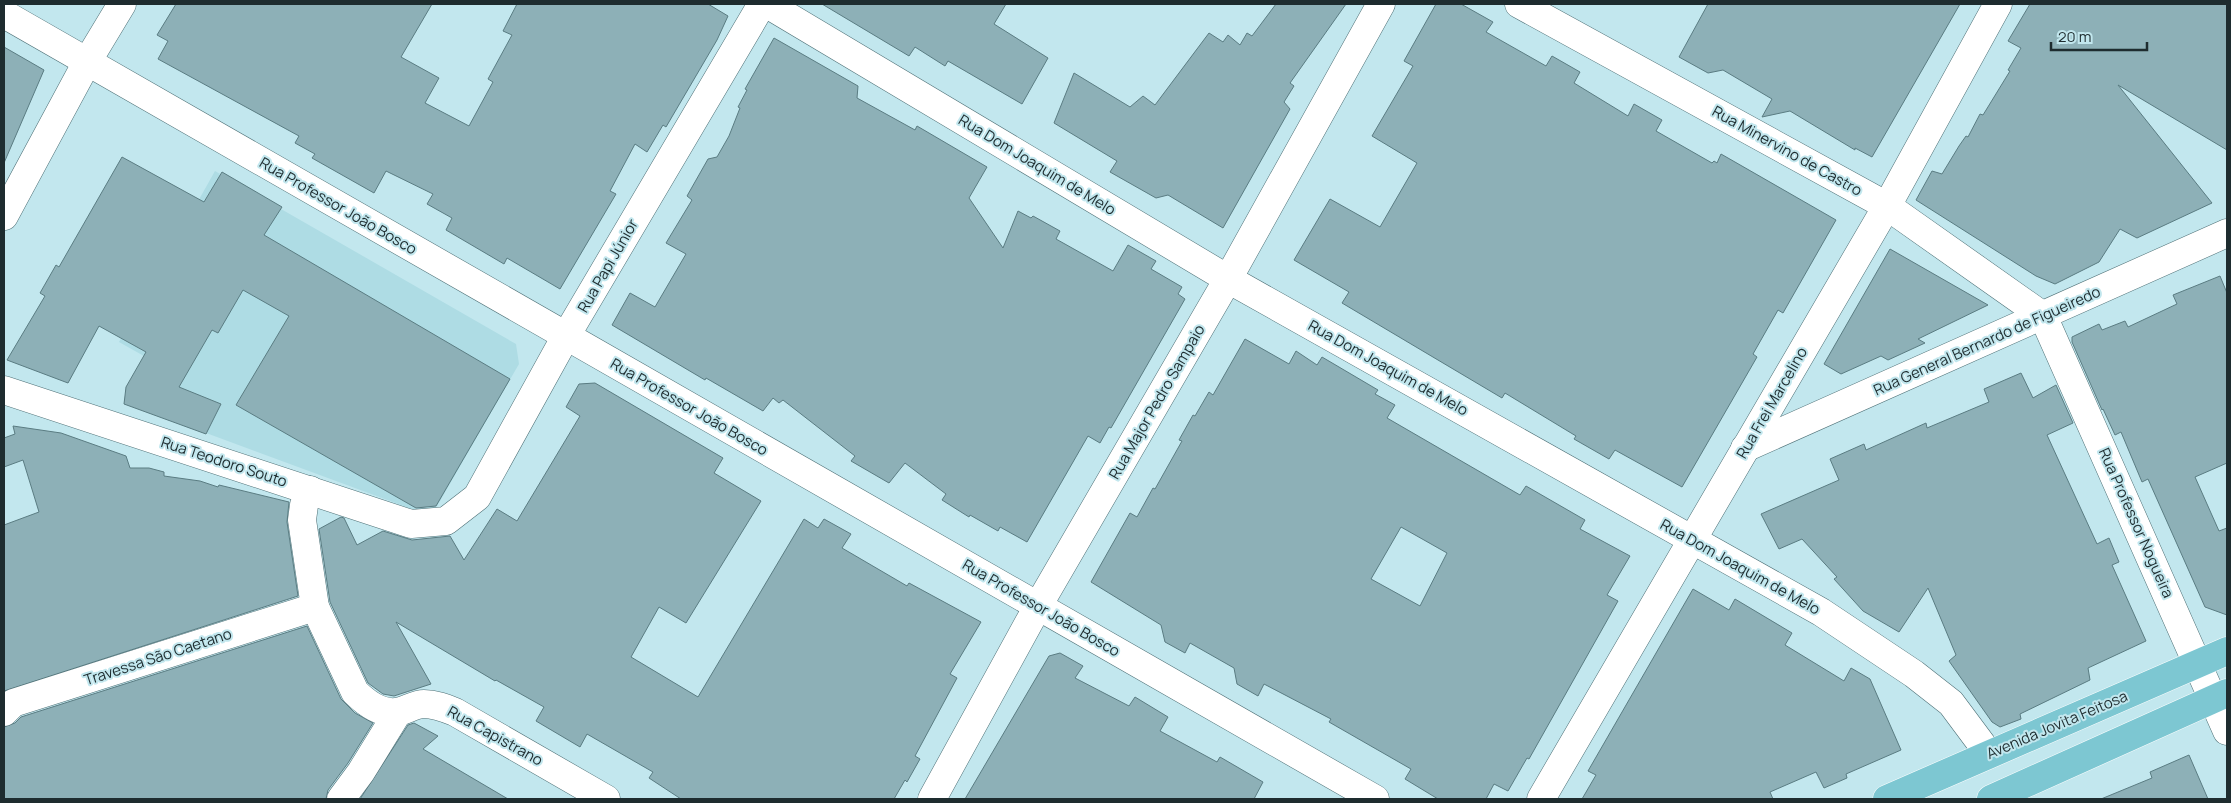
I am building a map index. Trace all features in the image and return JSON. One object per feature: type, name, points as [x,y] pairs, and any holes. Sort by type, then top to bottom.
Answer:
[{"type":"main road","name":"Avenida Jovita Feitosa","points":[[1888,799],[2227,651]]},
{"type":"main road","points":[[1991,799],[2220,696]]},
{"type":"street","points":[[4,216],[87,62],[122,4]]},
{"type":"street","name":"Rua Papi Júnior","points":[[446,521],[477,497],[566,336],[762,4]]},
{"type":"street","name":"Rua Dom Joaquim de Melo","points":[[767,4],[1228,279],[1822,612],[1914,674],[1951,703],[1989,754]]},
{"type":"street","name":"Rua Major Pedro Sampaio","points":[[932,799],[1038,606],[1228,279],[1381,4]]},
{"type":"street","name":"Rua Minervino de Castro","points":[[1520,4],[1887,206],[2043,316]]},
{"type":"street","name":"Rua Frei Marcelino","points":[[1541,799],[1887,206],[1998,4]]},
{"type":"street","name":"Rua Professor João Bosco","points":[[4,14],[1375,799]]},
{"type":"street","name":"Rua General Bernardo de Figueiredo","points":[[1746,448],[2227,233]]},
{"type":"street","name":"Rua Professor Nogueira","points":[[2043,316],[2198,664],[2220,696],[2227,731]]},
{"type":"street","name":"Rua Teodoro Souto","points":[[4,390],[411,524],[446,521]]},
{"type":"street","points":[[310,490],[304,505],[302,520],[315,607],[355,692],[366,703],[381,710],[398,712],[361,772],[341,799]]},
{"type":"street","name":"Travessa São Caetano","points":[[4,712],[13,703],[315,607]]},
{"type":"street","name":"Rua Capistrano","points":[[398,712],[422,704],[440,706],[454,712],[606,799]]},
{"type":"shaded area","points":[[215,171],[516,344],[519,364],[436,508],[420,512],[163,417],[183,378],[119,342]]},
{"type":"building","points":[[176,4],[432,4],[401,57],[439,78],[425,103],[469,126],[493,82],[488,79],[512,35],[503,31],[517,4],[708,4],[728,16],[717,40],[666,127],[663,125],[647,152],[635,144],[610,191],[616,194],[560,289],[507,258],[504,264],[446,230],[452,218],[427,204],[433,194],[386,171],[374,193],[312,158],[315,154],[295,143],[299,136],[158,59],[168,41],[157,35]]},
{"type":"building","points":[[822,4],[1006,4],[994,24],[1048,58],[1022,104],[948,61],[945,66],[915,47],[909,56]]},
{"type":"building","points":[[1276,4],[1346,4],[1290,83],[1294,86],[1284,102],[1290,109],[1223,228],[1168,195],[1156,198],[1110,172],[1117,161],[1054,123],[1074,73],[1130,107],[1143,96],[1155,105],[1209,33],[1223,42],[1228,35],[1240,45],[1247,33],[1252,36]]},
{"type":"building","points":[[1436,4],[1461,4],[1493,22],[1486,32],[1546,66],[1552,56],[1580,72],[1574,83],[1628,116],[1634,104],[1662,120],[1656,131],[1712,163],[1714,161],[1717,163],[1721,154],[1836,220],[1783,313],[1778,310],[1753,354],[1757,357],[1682,487],[1615,450],[1609,459],[1574,439],[1576,436],[1505,393],[1502,398],[1342,303],[1349,292],[1294,260],[1330,199],[1380,227],[1417,163],[1372,136],[1413,66],[1404,61]]},
{"type":"building","points":[[1708,4],[1960,4],[1872,157],[1855,148],[1855,150],[1790,111],[1762,117],[1772,99],[1723,70],[1708,73],[1679,57]]},
{"type":"building","points":[[2030,4],[2227,4],[2227,150],[2118,85],[2212,203],[2137,238],[2120,229],[2099,262],[2055,284],[2036,276],[1916,200],[1932,171],[1942,174],[1966,136],[1968,137],[1980,114],[1983,115],[2010,71],[2008,70],[2021,48],[2008,41]]},
{"type":"building","points":[[774,38],[858,86],[857,98],[915,130],[917,126],[987,167],[969,198],[1003,248],[1018,211],[1031,218],[1033,216],[1060,231],[1056,239],[1113,271],[1128,245],[1156,261],[1151,269],[1182,287],[1178,294],[1185,299],[1111,428],[1109,427],[1100,443],[1088,436],[1027,542],[1000,527],[998,531],[970,515],[969,517],[942,500],[946,494],[905,463],[889,483],[851,461],[855,456],[783,400],[779,403],[773,398],[763,411],[706,378],[705,380],[612,325],[630,293],[655,307],[686,254],[666,243],[692,200],[687,196],[708,159],[717,157],[729,136],[740,108],[738,107],[747,90],[745,89]]},
{"type":"building","points":[[4,47],[44,70],[4,163]]},
{"type":"building","points":[[122,157],[204,202],[222,172],[282,207],[264,235],[510,379],[436,506],[416,508],[236,405],[289,316],[243,290],[218,333],[212,330],[179,387],[221,404],[206,434],[124,404],[126,387],[146,352],[99,326],[68,383],[7,360],[45,296],[40,293],[56,265],[59,267]]},
{"type":"building","points":[[1890,249],[1988,305],[1918,339],[1925,343],[1888,360],[1881,356],[1841,374],[1824,364]]},
{"type":"building","points":[[2220,276],[2227,293],[2227,463],[2195,477],[2219,531],[2227,528],[2227,615],[2205,607],[2148,479],[2142,482],[2121,432],[2115,435],[2072,342],[2072,337],[2099,324],[2102,330],[2125,321],[2128,327],[2177,304],[2173,295]]},
{"type":"building","points":[[1245,339],[1289,364],[1296,351],[1317,365],[1322,357],[1378,390],[1375,394],[1395,405],[1387,418],[1520,495],[1526,486],[1585,520],[1580,529],[1630,556],[1607,595],[1618,601],[1529,759],[1527,758],[1508,791],[1494,784],[1486,799],[1438,799],[1405,779],[1411,769],[1329,722],[1331,719],[1264,684],[1258,696],[1237,684],[1234,668],[1190,643],[1185,653],[1165,642],[1161,625],[1091,582],[1130,513],[1137,517],[1153,488],[1155,489],[1182,441],[1179,440],[1193,415],[1195,416],[1209,392],[1213,395]],"holes":[[[1401,527],[1447,553],[1420,606],[1371,579]]]},
{"type":"building","points":[[2021,373],[2033,398],[2056,385],[2073,423],[2047,435],[2097,544],[2109,538],[2119,562],[2112,565],[2146,641],[2088,668],[2090,680],[2020,714],[2021,719],[2000,727],[1992,722],[1949,661],[1956,655],[1928,588],[1899,632],[1863,611],[1834,579],[1837,577],[1802,539],[1779,549],[1761,514],[1839,480],[1830,459],[1864,444],[1866,450],[1926,423],[1927,428],[1989,402],[1984,389]]},
{"type":"building","points":[[595,383],[723,458],[714,473],[761,501],[686,623],[659,607],[631,657],[698,697],[804,519],[818,528],[824,519],[851,534],[842,548],[907,586],[909,583],[981,622],[950,674],[957,678],[915,756],[920,759],[907,782],[905,780],[894,799],[681,799],[649,778],[653,772],[587,734],[580,747],[536,721],[544,707],[495,681],[396,622],[431,684],[394,696],[383,694],[368,683],[330,602],[319,529],[341,517],[344,518],[357,545],[383,531],[412,540],[450,536],[464,560],[497,509],[517,521],[580,416],[566,407],[579,384]]},
{"type":"building","points":[[13,426],[61,433],[126,456],[130,468],[149,468],[164,472],[164,476],[200,481],[218,487],[219,485],[289,502],[287,522],[298,596],[4,691],[4,525],[39,512],[23,460],[4,467],[4,438],[15,434]]},
{"type":"building","points":[[1693,589],[1729,610],[1735,599],[1792,633],[1785,645],[1844,681],[1851,668],[1870,679],[1901,750],[1846,774],[1847,778],[1824,788],[1816,772],[1770,792],[1773,799],[1582,799],[1596,775],[1588,771]]},
{"type":"building","points":[[307,626],[341,699],[355,713],[373,723],[348,763],[328,790],[326,799],[4,799],[4,727],[15,723],[21,717]]},
{"type":"building","points":[[1060,653],[1083,666],[1075,678],[1129,706],[1135,697],[1168,717],[1160,731],[1217,762],[1220,757],[1263,782],[1254,799],[965,799],[1049,656]]},
{"type":"building","points":[[414,723],[438,736],[423,749],[508,799],[360,799],[408,725]]},
{"type":"building","points":[[2189,755],[2208,799],[2101,799],[2152,778],[2150,772]]}]
